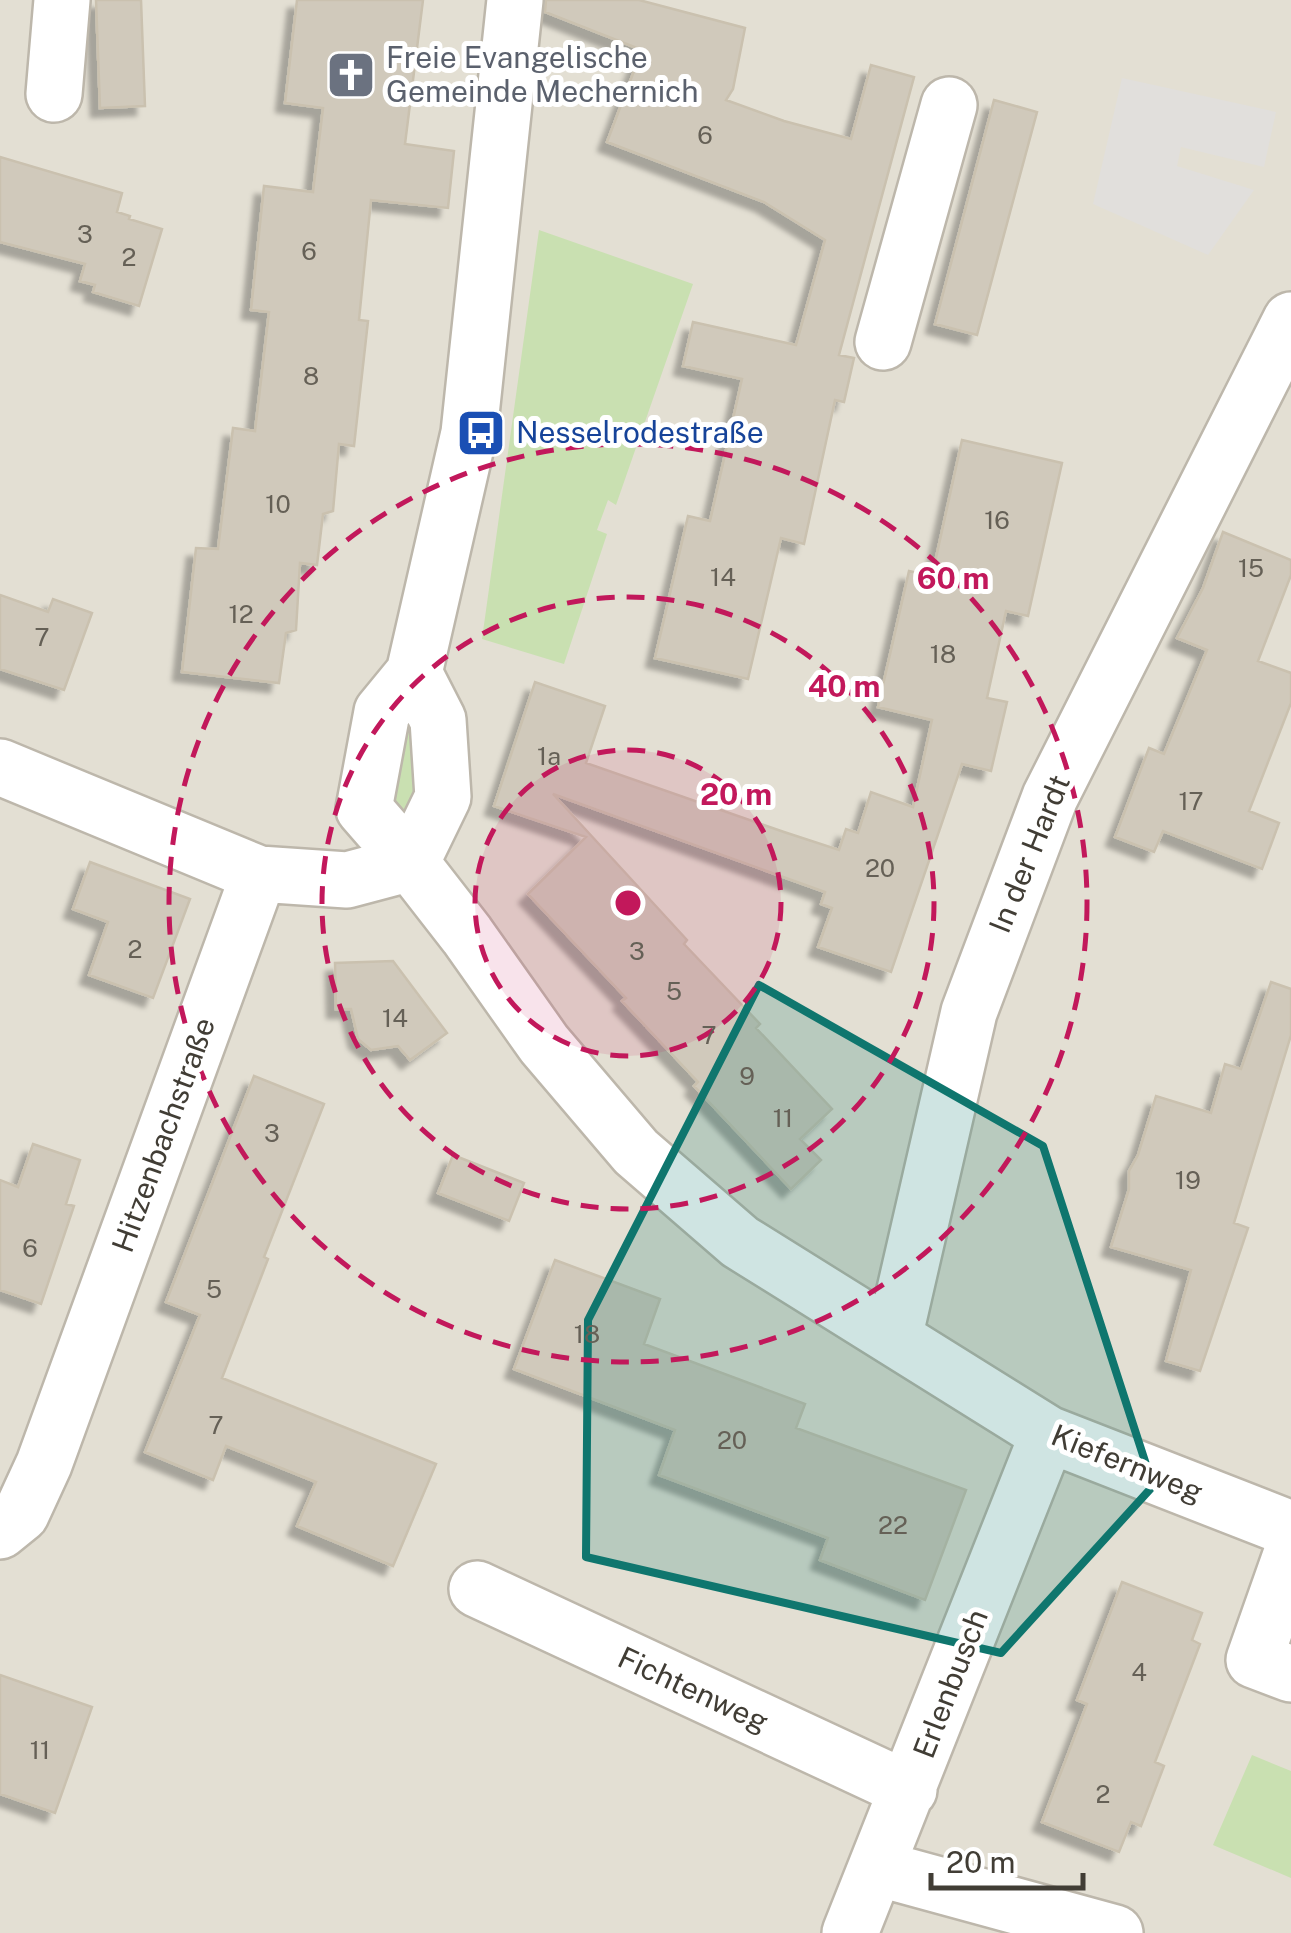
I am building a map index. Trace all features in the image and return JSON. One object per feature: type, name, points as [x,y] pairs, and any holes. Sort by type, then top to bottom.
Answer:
[{"type":"street","points":[[54,94],[62,0]]},
{"type":"street","points":[[515,0],[469,433],[414,673],[382,712],[364,809],[411,863],[544,1044],[636,1152],[740,1242],[894,1338]]},
{"type":"street","points":[[883,342],[949,104]]},
{"type":"street","name":"In der Hardt","points":[[894,1338],[969,1012],[1032,840],[1050,796],[1291,320]]},
{"type":"street","points":[[0,768],[259,874],[347,880],[411,863],[442,797],[438,720],[414,673]]},
{"type":"street","name":"Hitzenbachstraße","points":[[0,1531],[21,1514],[44,1464],[259,874]]},
{"type":"street","name":"Kiefernweg","points":[[894,1338],[1048,1434],[1291,1529]]},
{"type":"street","name":"Erlenbusch","points":[[850,1933],[910,1790],[1048,1434]]},
{"type":"street","points":[[1291,1555],[1254,1660],[1291,1674]]},
{"type":"street","name":"Fichtenweg","points":[[476,1590],[910,1790]]},
{"type":"street","points":[[877,1868],[1115,1933]]},
{"type":"highlighted area","points":[[759,985],[1043,1146],[1153,1486],[1001,1653],[586,1557],[588,1320]]},
{"type":"shaded area","points":[[0,0],[1291,0],[1291,1933],[0,1933]]},
{"type":"shaded area","points":[[1122,78],[1276,112],[1264,167],[1181,147],[1177,166],[1254,190],[1208,255],[1093,204]]},
{"type":"green space","points":[[539,230],[693,284],[616,505],[608,500],[597,530],[607,534],[564,664],[482,639]]},
{"type":"green space","points":[[405,728],[412,732],[416,809],[391,822],[389,749]]},
{"type":"green space","points":[[1252,1755],[1291,1771],[1291,1878],[1213,1845]]},
{"type":"building","points":[[96,0],[141,0],[145,106],[100,108]]},
{"type":"building","points":[[297,0],[423,0],[405,144],[454,151],[448,208],[371,200],[359,320],[368,321],[354,446],[339,444],[333,511],[323,514],[317,565],[300,563],[296,630],[286,633],[279,683],[182,672],[196,548],[218,549],[233,428],[255,431],[269,312],[251,310],[264,186],[313,192],[323,108],[285,103]]},
{"type":"building","points":[[546,0],[639,0],[745,28],[733,89],[726,100],[851,139],[871,65],[914,77],[839,355],[854,358],[844,402],[835,400],[804,544],[781,538],[748,679],[655,658],[688,516],[710,521],[742,379],[683,366],[693,322],[796,345],[825,240],[764,202],[607,142],[642,50],[545,12]]},
{"type":"building","points":[[994,100],[1037,112],[977,335],[935,324]]},
{"type":"building","points":[[0,157],[122,193],[117,212],[162,229],[139,306],[93,292],[95,285],[80,281],[85,264],[0,242]]},
{"type":"building","points":[[962,440],[1062,463],[1028,616],[1006,611],[987,698],[1007,702],[991,771],[962,764],[891,972],[818,947],[832,908],[821,904],[825,892],[553,794],[687,940],[684,944],[760,1024],[756,1028],[832,1109],[800,1139],[821,1160],[791,1189],[694,1086],[698,1082],[622,1001],[626,998],[528,894],[586,837],[494,806],[535,682],[605,706],[586,763],[784,832],[839,850],[846,829],[858,833],[871,792],[913,807],[932,720],[878,707],[909,571],[932,576]]},
{"type":"building","points":[[1223,532],[1291,560],[1291,575],[1258,661],[1291,673],[1291,703],[1249,811],[1279,823],[1262,869],[1163,831],[1154,852],[1115,837],[1149,748],[1164,754],[1207,650],[1177,638],[1203,588]]},
{"type":"building","points":[[0,595],[48,612],[53,599],[92,613],[64,690],[0,669]]},
{"type":"building","points":[[90,862],[190,899],[153,998],[89,975],[108,922],[73,909]]},
{"type":"building","points":[[393,961],[447,1033],[410,1060],[398,1046],[371,1050],[358,1039],[351,1009],[336,1009],[335,963]]},
{"type":"building","points":[[1271,982],[1291,989],[1291,1035],[1234,1223],[1248,1228],[1200,1371],[1166,1361],[1191,1270],[1111,1247],[1129,1189],[1129,1171],[1138,1155],[1156,1096],[1211,1113],[1225,1064],[1241,1069]]},
{"type":"building","points":[[254,1076],[324,1104],[222,1378],[436,1464],[393,1566],[297,1526],[316,1482],[226,1446],[213,1480],[145,1452],[200,1315],[166,1302]]},
{"type":"building","points":[[33,1144],[80,1160],[66,1204],[74,1206],[41,1304],[0,1290],[0,1180],[18,1187]]},
{"type":"building","points":[[453,1155],[524,1183],[509,1221],[438,1193]]},
{"type":"building","points":[[555,1260],[660,1299],[644,1344],[805,1404],[796,1428],[966,1490],[925,1600],[820,1560],[828,1538],[659,1475],[675,1430],[514,1369]]},
{"type":"building","points":[[1122,1582],[1202,1613],[1192,1640],[1200,1644],[1155,1762],[1164,1766],[1141,1826],[1131,1822],[1119,1852],[1042,1822],[1087,1704],[1077,1700]]},
{"type":"building","points":[[0,1675],[92,1707],[55,1813],[0,1794]]},
{"type":"place","name":"Freie Evangelische Gemeinde Mechernich","points":[[351,75]]},
{"type":"place","name":"Nesselrodestraße","points":[[481,433]]}]
